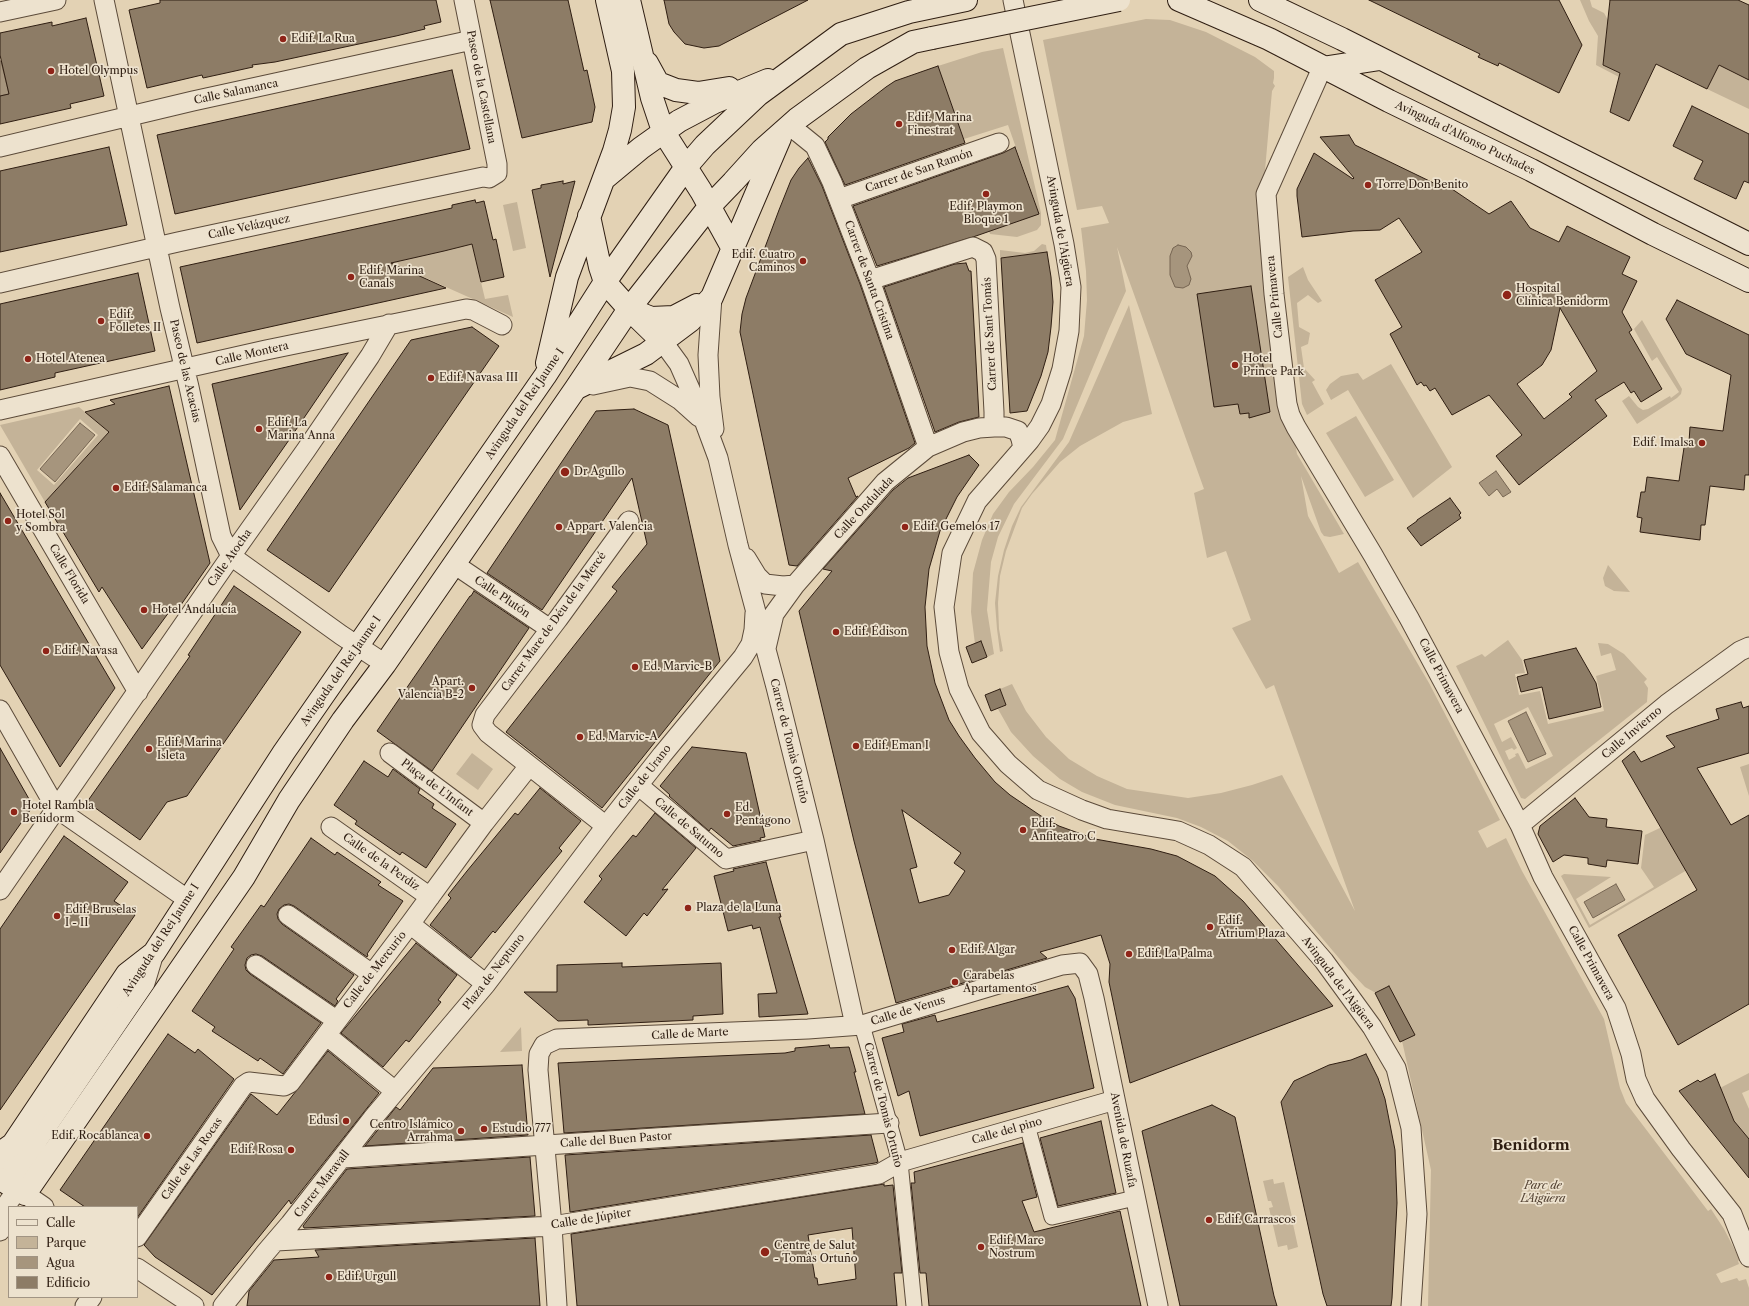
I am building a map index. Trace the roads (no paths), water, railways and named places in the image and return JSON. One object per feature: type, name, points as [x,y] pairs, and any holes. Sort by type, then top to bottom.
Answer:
[{"type":"main road","points":[[545,376],[567,277],[604,178],[620,130],[624,107],[625,89],[623,71],[607,0]]},
{"type":"main road","points":[[629,0],[654,107],[663,131],[701,191],[733,249]]},
{"type":"main road","points":[[686,167],[705,145],[758,95],[841,34],[909,12],[966,0]]},
{"type":"main road","points":[[8,1178],[244,877],[289,800],[343,720],[385,664],[629,309],[709,207],[762,150],[786,129],[867,68],[913,42],[1119,0]]},
{"type":"main road","name":"Avinguda d'Alfonso Puchades","points":[[1179,0],[1269,39],[1322,68],[1531,170],[1654,234],[1749,280]]},
{"type":"main road","points":[[1260,0],[1749,244]]},
{"type":"main road","points":[[641,54],[658,83],[676,90],[698,93],[758,83]]},
{"type":"main road","points":[[1322,68],[1380,59]]},
{"type":"main road","points":[[604,178],[663,131],[715,102],[789,71]]},
{"type":"main road","points":[[576,388],[646,354],[690,322],[712,297],[786,129]]},
{"type":"main road","name":"Avinguda del Rei Jaume I","points":[[154,953],[187,899],[284,752],[545,376],[605,282],[686,167]]},
{"type":"main road","points":[[589,215],[600,267],[605,282],[629,309],[663,342]]},
{"type":"main road","points":[[629,309],[651,318],[674,317],[712,297]]},
{"type":"main road","points":[[8,1178],[3,1151],[13,1144],[127,974],[154,953]]},
{"type":"street","points":[[0,12],[56,0]]},
{"type":"street","name":"Paseo de las Acacias","points":[[104,0],[221,536],[231,556],[385,664]]},
{"type":"street","name":"Paseo de la Castellana","points":[[464,0],[497,164],[497,173]]},
{"type":"street","name":"Avinguda de l'Aigüera","points":[[1013,0],[1063,237],[1071,287],[1069,331],[1062,368],[1051,404],[1040,426],[977,502],[952,553],[944,607],[949,652],[959,689],[967,708],[981,733],[1008,764],[1038,790],[1106,819],[1178,831],[1209,845],[1243,866],[1324,961],[1372,1027],[1396,1068],[1412,1128],[1417,1214],[1411,1306]]},
{"type":"street","name":"Calle Salamanca","points":[[0,147],[193,101],[472,40]]},
{"type":"street","name":"Calle Primavera","points":[[1322,68],[1266,194],[1274,294],[1287,404],[1296,428],[1373,555],[1409,618],[1520,825],[1543,878],[1616,1008],[1631,1054],[1636,1079],[1645,1099],[1681,1150],[1732,1214],[1749,1257]]},
{"type":"street","name":"Carrer de Santa Cristina","points":[[786,129],[799,133],[816,146],[839,199],[870,280],[928,447]]},
{"type":"street","name":"Carrer de San Ramón","points":[[839,199],[999,143]]},
{"type":"street","name":"Calle Velázquez","points":[[0,283],[453,183],[483,177],[489,178],[497,173]]},
{"type":"street","name":"Carrer de Sant Tomás","points":[[870,280],[973,247],[983,252],[986,259],[994,427]]},
{"type":"street","name":"Carrer de Tomàs Ortuño","points":[[712,297],[708,355],[710,398],[718,458],[738,545],[776,687],[859,1025],[900,1162],[914,1306]]},
{"type":"street","name":"Calle Montera","points":[[0,410],[389,324],[466,309],[473,310],[502,325]]},
{"type":"street","name":"Calle Atocha","points":[[0,890],[231,556],[332,413],[370,356],[389,324]]},
{"type":"street","name":"Carrer de Tomàs Ortuño","points":[[663,342],[680,364],[718,458]]},
{"type":"street","points":[[576,388],[630,377],[650,381],[680,400],[705,423]]},
{"type":"street","name":"Calle Ondulada","points":[[766,649],[774,614],[795,585],[885,482],[928,447],[963,432],[978,428],[994,427],[1018,431],[1023,448]]},
{"type":"street","name":"Calle Florida","points":[[0,456],[138,692]]},
{"type":"street","name":"Carrer Mare de Déu de la Mercé","points":[[529,766],[488,733],[482,725],[485,715],[550,629],[629,520]]},
{"type":"street","points":[[738,545],[757,576],[765,584],[783,586],[795,585]]},
{"type":"street","name":"Calle Plutón","points":[[454,564],[550,629]]},
{"type":"street","name":"Calle de Urano","points":[[565,880],[638,785],[727,675],[744,657],[751,644],[755,613]]},
{"type":"street","name":"Calle Invierno","points":[[1520,825],[1667,704],[1740,651],[1749,647]]},
{"type":"street","points":[[727,675],[745,666],[758,668],[769,676],[776,687]]},
{"type":"street","points":[[0,710],[56,808],[187,899]]},
{"type":"street","name":"Plaça de L'Infant","points":[[390,753],[484,823],[529,766]]},
{"type":"street","points":[[529,766],[606,826]]},
{"type":"street","name":"Calle de Saturno","points":[[638,785],[726,859],[814,840]]},
{"type":"street","name":"Calle de Mercurio","points":[[249,1082],[284,1086],[290,1083],[484,823]]},
{"type":"street","name":"Calle de la Perdiz","points":[[331,827],[430,896]]},
{"type":"street","name":"Plaza de Neptuno","points":[[420,1063],[486,984],[565,880]]},
{"type":"street","points":[[288,915],[372,974]]},
{"type":"street","points":[[410,924],[486,984]]},
{"type":"street","points":[[8,1178],[24,1182],[26,1168],[38,1140],[145,983],[154,953]]},
{"type":"street","name":"Calle de Venus","points":[[859,1025],[1062,965],[1080,963],[1088,974]]},
{"type":"street","points":[[256,965],[331,1027],[395,1090]]},
{"type":"street","name":"Avenida de Ruzafa","points":[[1088,974],[1158,1306]]},
{"type":"street","name":"Calle de Marte","points":[[545,1144],[538,1070],[539,1054],[544,1045],[557,1039],[808,1030],[859,1025]]},
{"type":"street","name":"Carrer Maravall","points":[[223,1306],[343,1158],[395,1090],[420,1063]]},
{"type":"street","name":"Calle de Las Rocas","points":[[138,1236],[243,1086],[249,1082]]},
{"type":"street","name":"Calle del pino","points":[[900,1162],[1115,1100]]},
{"type":"street","name":"Calle del Buen Pastor","points":[[343,1158],[889,1123]]},
{"type":"street","points":[[1027,1125],[1052,1217],[1135,1198]]},
{"type":"street","points":[[545,1144],[557,1306]]},
{"type":"street","name":"Calle de Júpiter","points":[[276,1241],[552,1226],[879,1174],[900,1162]]},
{"type":"street","points":[[8,1178],[43,1206]]},
{"type":"street","points":[[0,1214],[8,1178]]},
{"type":"street","points":[[0,1231],[8,1219]]},
{"type":"street","points":[[138,1269],[194,1306]]},
{"type":"street","points":[[85,1306],[91,1298]]},
{"type":"water","points":[[0,61],[9,94],[0,96]]},
{"type":"water","points":[[1178,245],[1186,247],[1191,252],[1192,256],[1187,266],[1191,279],[1189,285],[1183,288],[1175,287],[1170,275],[1170,256],[1173,248]]},
{"type":"water","points":[[80,423],[95,435],[55,482],[40,469]]},
{"type":"water","points":[[1496,471],[1511,492],[1503,497],[1497,489],[1489,496],[1479,483]]},
{"type":"water","points":[[1526,712],[1546,754],[1528,762],[1508,721]]},
{"type":"water","points":[[1616,884],[1625,900],[1593,918],[1584,902]]},
{"type":"place","name":"Edif. La Rua","points":[[283,39]]},
{"type":"place","name":"Hotel Olympus","points":[[51,71]]},
{"type":"place","name":"Edif. Marina Finestrat","points":[[899,124]]},
{"type":"place","name":"Torre Don Benito","points":[[1368,185]]},
{"type":"place","name":"Edif. Playmon Bloque 1","points":[[986,194]]},
{"type":"place","name":"Edif. Cuatro Caminos","points":[[803,261]]},
{"type":"place","name":"Edif. Marina Canals","points":[[351,277]]},
{"type":"place","name":"Hospital Clínica Benidorm","points":[[1507,295]]},
{"type":"place","name":"Edif. Folletes II","points":[[101,321]]},
{"type":"place","name":"Hotel Atenea","points":[[28,359]]},
{"type":"place","name":"Hotel Prince Park","points":[[1235,365]]},
{"type":"place","name":"Edif. Navasa III","points":[[431,378]]},
{"type":"place","name":"Edif. La Marina Anna","points":[[259,429]]},
{"type":"place","name":"Edif. Imalsa","points":[[1702,443]]},
{"type":"place","name":"Dr Agullo","points":[[565,472]]},
{"type":"place","name":"Edif. Salamanca","points":[[116,488]]},
{"type":"place","name":"Hotel Sol y Sombra","points":[[8,521]]},
{"type":"place","name":"Appart. Valencia","points":[[559,527]]},
{"type":"place","name":"Edif. Gemelos 17","points":[[905,527]]},
{"type":"place","name":"Hotel Andalucía","points":[[144,610]]},
{"type":"place","name":"Edif. Édison","points":[[836,632]]},
{"type":"place","name":"Edif. Navasa","points":[[46,651]]},
{"type":"place","name":"Ed. Marvic-B","points":[[635,667]]},
{"type":"place","name":"Apart. Valencia B-2","points":[[472,688]]},
{"type":"place","name":"Ed. Marvic-A","points":[[580,737]]},
{"type":"place","name":"Edif. Eman I","points":[[856,746]]},
{"type":"place","name":"Edif. Marina Isleta","points":[[149,749]]},
{"type":"place","name":"Hotel Rambla Benidorm","points":[[14,812]]},
{"type":"place","name":"Ed. Pentágono","points":[[727,814]]},
{"type":"place","name":"Edif. Anfiteatro C","points":[[1023,830]]},
{"type":"place","name":"Plaza de la Luna","points":[[688,908]]},
{"type":"place","name":"Edif. Bruselas I - II","points":[[57,916]]},
{"type":"place","name":"Edif. Atrium Plaza","points":[[1210,927]]},
{"type":"place","name":"Edif. Algar","points":[[952,950]]},
{"type":"place","name":"Edif. La Palma","points":[[1129,954]]},
{"type":"place","name":"Carabelas Apartamentos","points":[[955,982]]},
{"type":"place","name":"Edusi","points":[[346,1121]]},
{"type":"place","name":"Estudio 777","points":[[484,1129]]},
{"type":"place","name":"Centro Islámico Arrahma","points":[[461,1131]]},
{"type":"place","name":"Edif. Rocablanca","points":[[147,1136]]},
{"type":"place","name":"Edif. Rosa","points":[[291,1150]]},
{"type":"place","name":"Edif. Carrascos","points":[[1209,1220]]},
{"type":"place","name":"Edif. Mare Nostrum","points":[[981,1247]]},
{"type":"place","name":"Centre de Salut - Tomàs Ortuño","points":[[765,1252]]},
{"type":"place","name":"Edif. Urgull","points":[[329,1277]]},
{"type":"district","name":"Benidorm","points":[[1531,1146]]},
{"type":"park label","name":"Parc de L'Aigüera","points":[[1543,1192]]}]
